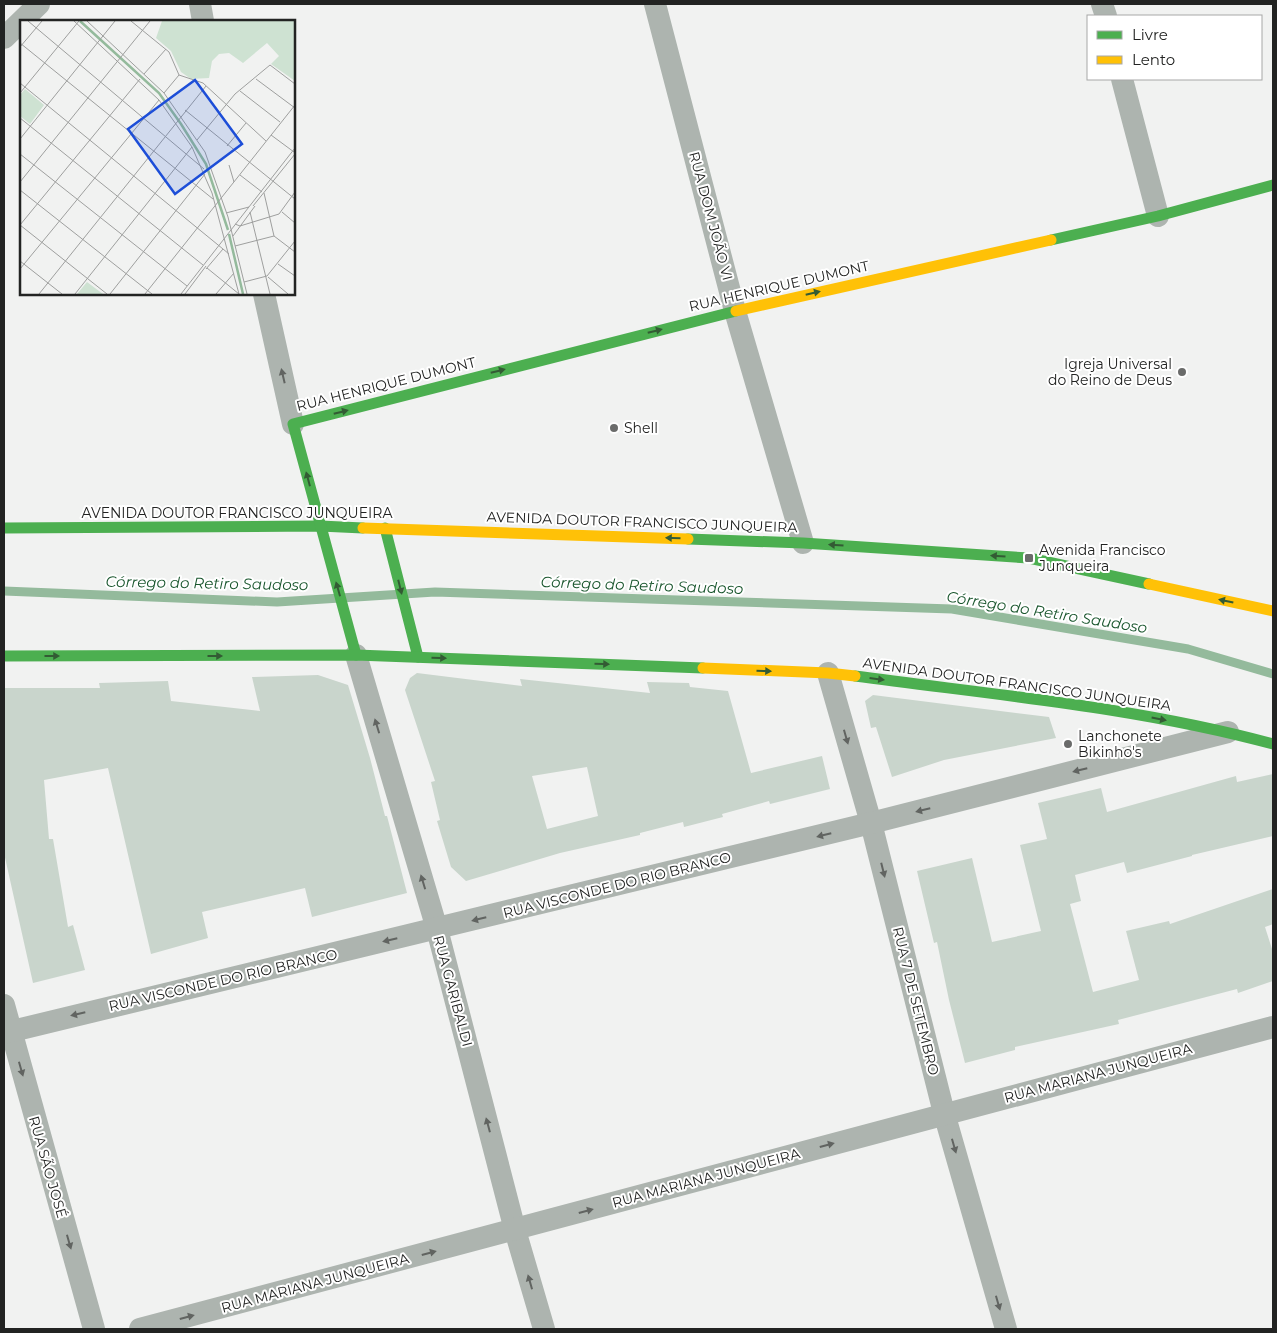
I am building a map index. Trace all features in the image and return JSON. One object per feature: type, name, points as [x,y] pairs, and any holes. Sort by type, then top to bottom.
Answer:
[{"type":"main road","name":"RUA HENRIQUE DUMONT","points":[[293,424],[735,310],[1158,216],[1273,185]]},
{"type":"main road","points":[[293,424],[356,655]]},
{"type":"main road","name":"AVENIDA DOUTOR FRANCISCO JUNQUEIRA","points":[[4,528],[320,526],[803,543],[1029,558],[1273,611]]},
{"type":"main road","points":[[385,528],[418,657]]},
{"type":"main road","name":"AVENIDA DOUTOR FRANCISCO JUNQUEIRA","points":[[4,656],[356,655],[828,673],[1114,710],[1229,732],[1273,744]]},
{"type":"street","points":[[23,20],[39,4]]},
{"type":"street","points":[[200,4],[204,20]]},
{"type":"street","name":"RUA DOM JOÃO VI","points":[[655,4],[735,310],[803,543]]},
{"type":"street","points":[[4,38],[20,22]]},
{"type":"street","points":[[1122,80],[1158,216]]},
{"type":"street","points":[[264,295],[293,424]]},
{"type":"street","name":"RUA GARIBALDI","points":[[356,655],[437,929],[515,1230],[544,1329]]},
{"type":"street","name":"RUA 7 DE SETEMBRO","points":[[828,673],[871,823],[944,1113],[1006,1329]]},
{"type":"street","name":"RUA VISCONDE DO RIO BRANCO","points":[[7,1032],[871,823],[1229,732]]},
{"type":"street","name":"RUA SÃO JOSÉ","points":[[4,1005],[7,1032],[94,1329]]},
{"type":"street","name":"RUA MARIANA JUNQUEIRA","points":[[140,1329],[515,1230],[944,1113],[1273,1027]]},
{"type":"building","points":[[417,673],[522,686],[520,679],[650,693],[647,682],[689,683],[690,687],[728,691],[751,773],[822,756],[830,789],[770,804],[769,801],[722,814],[723,817],[684,827],[683,822],[640,833],[640,835],[560,853],[466,881],[451,867],[437,821],[440,820],[431,782],[435,781],[405,690],[410,678]],"holes":[[[587,767],[598,816],[547,829],[532,776]]]},
{"type":"building","points":[[318,675],[348,685],[385,816],[387,816],[407,893],[312,917],[305,888],[202,912],[208,938],[151,954],[108,768],[44,780],[49,839],[53,839],[68,927],[73,925],[85,970],[33,983],[4,853],[4,688],[100,688],[99,683],[168,681],[171,701],[260,711],[252,677]]},
{"type":"building","points":[[873,695],[1049,717],[1056,738],[944,760],[892,777],[876,727],[871,728],[865,701]]},
{"type":"building","points":[[1273,774],[1273,836],[1127,873],[1124,862],[1075,875],[1081,901],[1070,904],[1093,992],[1139,980],[1126,931],[1169,921],[1170,924],[1273,889],[1273,924],[1265,927],[1273,952],[1273,981],[1238,993],[1237,989],[1118,1020],[1119,1024],[1015,1047],[1015,1050],[965,1063],[937,942],[934,943],[917,871],[972,858],[992,942],[1041,931],[1020,845],[1047,839],[1038,803],[1101,788],[1107,812],[1236,776],[1237,782]]},
{"type":"waterway","name":"Córrego do Retiro Saudoso","points":[[4,591],[277,602],[435,592],[952,609],[1188,649],[1273,674]]},
{"type":"traffic: fast","points":[[1051,240],[1158,216],[1273,185]]},
{"type":"traffic: fast","points":[[356,655],[293,424],[736,311]]},
{"type":"traffic: fast","points":[[4,528],[320,526],[363,528]]},
{"type":"traffic: fast","points":[[385,528],[418,657]]},
{"type":"traffic: fast","points":[[688,539],[803,543],[1029,558],[1149,584]]},
{"type":"traffic: fast","points":[[4,656],[356,655],[703,668]]},
{"type":"traffic: fast","points":[[855,676],[1118,711],[1222,731],[1273,744]]},
{"type":"traffic: slow","points":[[736,311],[1051,240]]},
{"type":"traffic: slow","points":[[363,528],[688,539]]},
{"type":"traffic: slow","points":[[1149,584],[1273,611]]},
{"type":"traffic: slow","points":[[703,668],[828,673],[855,676]]},
{"type":"place","name":"Igreja Universal do Reino de Deus","points":[[1182,372]]},
{"type":"place","name":"Shell","points":[[614,428]]},
{"type":"place","name":"Avenida Francisco Junqueira","points":[[1029,558]]},
{"type":"place","name":"Lanchonete Bikinho's","points":[[1068,744]]}]
